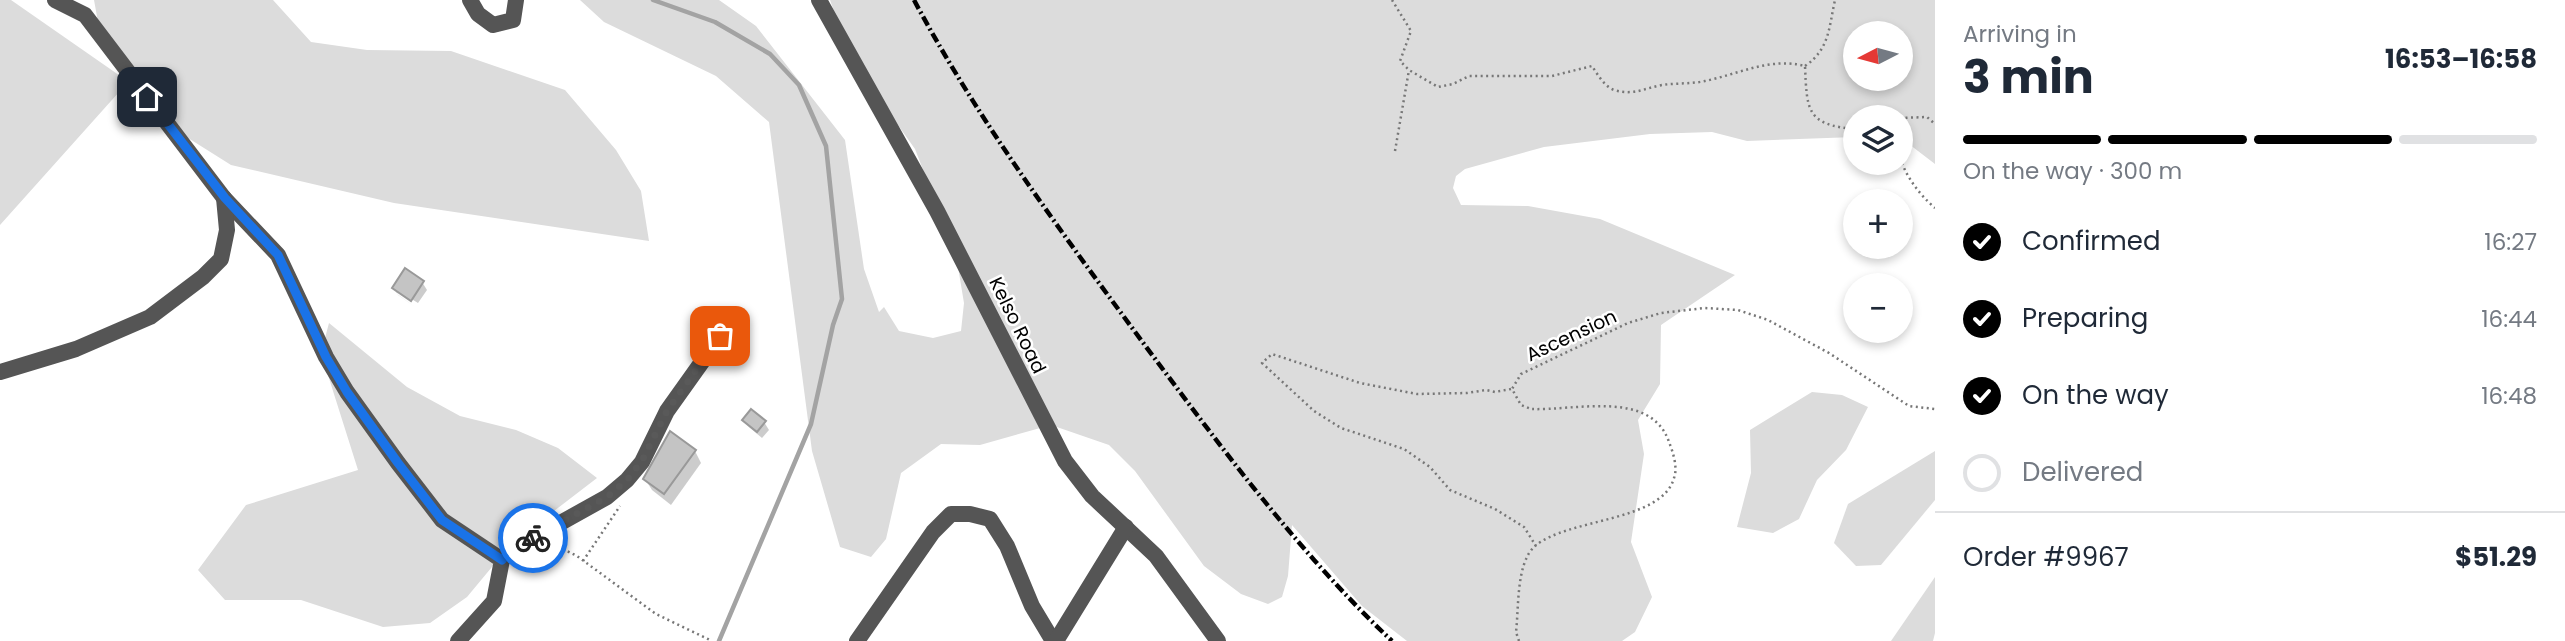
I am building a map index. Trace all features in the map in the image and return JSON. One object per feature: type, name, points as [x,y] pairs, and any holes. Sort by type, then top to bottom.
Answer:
[{"type":"street","points":[[55,0],[85,8],[225,198],[278,255],[326,357],[353,401],[442,520],[502,560]]},
{"type":"street","points":[[470,0],[478,14],[494,25],[513,20],[516,0]]},
{"type":"street","name":"Kelso Road","points":[[819,0],[937,211],[1065,461],[1092,496],[1156,556],[1218,641]]},
{"type":"street","points":[[0,373],[76,349],[150,317],[203,277],[221,259],[227,230],[225,198]]},
{"type":"street","points":[[458,641],[494,601],[502,560],[510,551],[607,497],[627,480],[642,461],[667,411],[734,317]]},
{"type":"street","points":[[857,641],[933,531],[951,514],[970,514],[990,519],[1007,546],[1032,606],[1054,641],[1126,527]]},
{"type":"path","points":[[1392,0],[1411,31],[1400,61],[1409,70],[1438,87],[1453,84],[1469,76],[1552,76],[1592,66],[1601,80],[1614,89],[1641,92],[1659,85],[1704,82],[1756,65],[1793,63],[1805,66]]},
{"type":"path","points":[[1835,0],[1831,29],[1823,48],[1805,66],[1807,101],[1816,118],[1829,127],[1843,128]]},
{"type":"path","points":[[1395,151],[1409,70]]},
{"type":"path","points":[[1913,118],[1927,117],[1935,124]]},
{"type":"path","points":[[1907,175],[1935,208]]},
{"type":"path","name":"Ascension","points":[[1512,389],[1521,374],[1628,323],[1661,313],[1705,307],[1738,310],[1768,320],[1829,352],[1909,406],[1935,409]]},
{"type":"path","points":[[1519,641],[1516,632],[1523,562],[1536,546],[1562,531],[1643,508],[1667,493],[1675,477],[1673,453],[1667,435],[1650,416],[1631,408],[1531,409],[1521,405],[1512,389],[1495,393],[1486,390],[1417,394],[1360,383],[1272,354],[1262,362],[1314,411],[1341,428],[1404,449],[1430,467],[1450,490],[1495,509],[1524,527],[1536,546]]},
{"type":"path","points":[[583,561],[620,507]]},
{"type":"path","points":[[538,535],[583,561],[656,614],[712,641]]},
{"type":"shaded area","points":[[0,0],[11,0],[126,80],[100,33],[94,0],[273,0],[311,42],[367,50],[451,51],[565,90],[616,150],[641,191],[649,241],[394,203],[231,165],[177,131],[128,82],[0,225]]},
{"type":"shaded area","points":[[580,0],[719,0],[756,26],[845,140],[864,269],[879,312],[884,307],[899,331],[933,338],[961,331],[964,303],[956,255],[915,149],[851,59],[830,0],[1935,0],[1935,164],[1913,147],[1913,105],[1843,105],[1843,137],[1747,141],[1712,132],[1650,134],[1544,147],[1465,169],[1456,176],[1453,188],[1461,205],[1528,206],[1600,219],[1735,275],[1661,325],[1660,384],[1638,420],[1644,454],[1631,542],[1652,597],[1635,632],[1622,641],[1407,641],[1362,606],[1292,525],[1288,576],[1282,597],[1268,604],[1241,594],[1204,566],[1135,471],[1109,445],[1051,425],[980,445],[941,444],[901,473],[886,539],[871,557],[840,547],[812,451],[769,122],[716,76],[604,22]]},
{"type":"shaded area","points":[[329,323],[407,387],[460,416],[516,430],[558,448],[597,478],[511,544],[467,597],[430,623],[383,627],[301,600],[225,600],[198,570],[246,505],[358,470],[321,353]]},
{"type":"shaded area","points":[[1812,392],[1842,395],[1868,407],[1846,450],[1817,480],[1799,519],[1773,533],[1737,527],[1751,473],[1750,430]]},
{"type":"shaded area","points":[[1935,451],[1935,500],[1881,565],[1856,566],[1834,543],[1848,504]]},
{"type":"shaded area","points":[[1935,577],[1933,641],[1891,641]]},
{"type":"building","points":[[405,268],[424,281],[411,301],[392,288]]},
{"type":"building","points":[[751,409],[766,421],[757,432],[742,420]]},
{"type":"building","points":[[670,431],[696,450],[664,494],[643,479]]},
{"type":"waterway","points":[[653,0],[715,22],[770,54],[799,85],[826,146],[842,299],[833,325],[811,424],[719,641]]},
{"type":"railway","points":[[914,0],[994,133],[1052,219],[1144,344],[1293,535],[1324,572],[1392,641]]},
{"type":"way so far","points":[[533,538],[607,497],[627,480],[642,461],[667,411],[720,336]]},
{"type":"route","points":[[147,97],[225,198],[278,255],[326,357],[347,392],[442,520],[502,560],[510,551],[533,538]]}]
